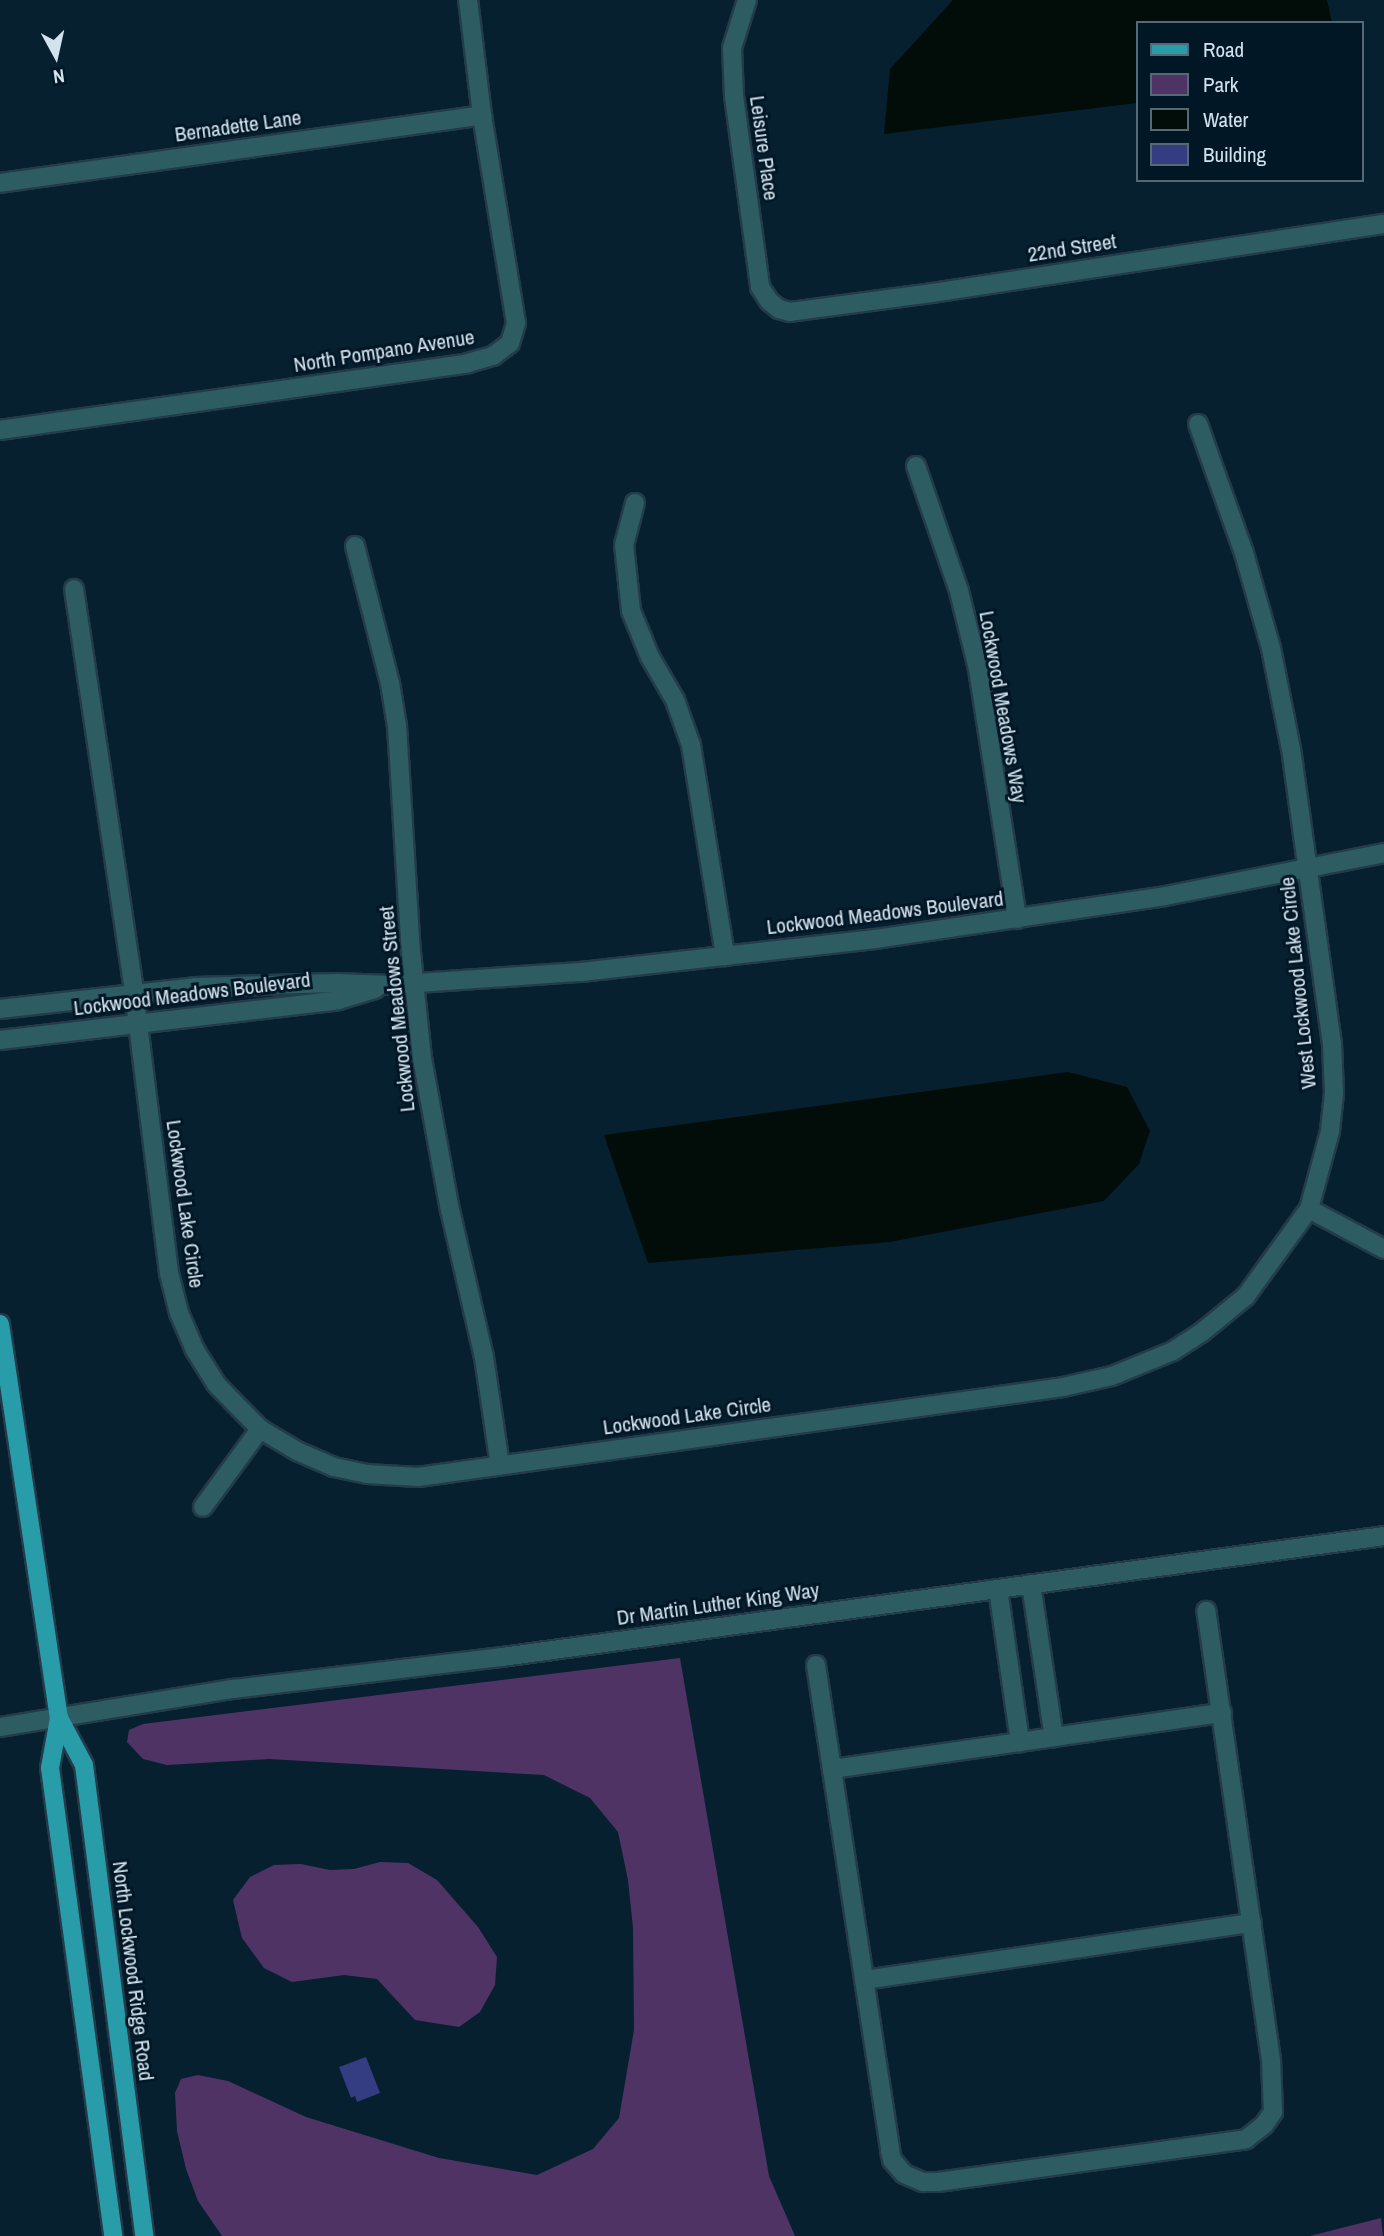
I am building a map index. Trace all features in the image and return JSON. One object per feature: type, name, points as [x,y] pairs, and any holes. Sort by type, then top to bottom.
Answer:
[{"type":"main road","name":"North Lockwood Ridge Road","points":[[0,1324],[59,1717],[50,1768],[113,2236]]},
{"type":"main road","name":"North Lockwood Ridge Road","points":[[59,1717],[84,1765],[144,2236]]},
{"type":"street","name":"North Pompano Avenue","points":[[0,430],[454,365],[493,356],[510,343],[516,323],[482,115],[468,0]]},
{"type":"street","name":"Leisure Place","points":[[747,0],[736,27],[731,62],[760,287],[769,301]]},
{"type":"street","name":"Bernadette Lane","points":[[0,183],[482,115]]},
{"type":"street","name":"22nd Street","points":[[769,301],[790,312],[1384,224]]},
{"type":"street","name":"West Lockwood Lake Circle","points":[[997,1396],[1112,1376],[1173,1351],[1201,1333],[1246,1296],[1309,1209],[1328,1142],[1334,1093],[1332,1044],[1291,749],[1271,648],[1244,553],[1198,424]]},
{"type":"street","name":"Lockwood Meadows Way","points":[[916,466],[959,591],[978,669],[1017,919]]},
{"type":"street","points":[[635,503],[624,545],[631,611],[650,657],[675,700],[691,745],[724,956]]},
{"type":"street","name":"Lockwood Meadows Street","points":[[355,546],[390,683],[397,726],[415,983],[431,1118],[484,1357],[500,1465]]},
{"type":"street","name":"Lockwood Lake Circle","points":[[75,589],[134,992],[169,1273],[179,1313],[195,1350],[216,1384],[260,1429],[297,1451],[334,1466],[366,1474],[418,1477],[997,1396]]},
{"type":"street","name":"Lockwood Meadows Boulevard","points":[[0,1009],[134,992],[338,983],[388,985],[581,972],[724,956],[1017,919],[1308,869],[1384,853]]},
{"type":"street","name":"Lockwood Meadows Boulevard","points":[[0,1040],[339,1000],[388,985]]},
{"type":"street","points":[[1309,1209],[1384,1249]]},
{"type":"street","points":[[203,1507],[260,1429]]},
{"type":"street","name":"Dr Martin Luther King Way","points":[[0,1727],[233,1689],[502,1657],[1384,1536]]},
{"type":"street","points":[[1031,1584],[1054,1737]]},
{"type":"street","points":[[998,1589],[1020,1742]]},
{"type":"street","points":[[816,1665],[892,2160],[904,2174],[923,2182],[1246,2139],[1264,2126],[1273,2112],[1275,2092],[1206,1611]]},
{"type":"street","points":[[832,1769],[1222,1713]]},
{"type":"street","points":[[864,1980],[1252,1923]]},
{"type":"green space","points":[[680,1658],[769,2176],[795,2236],[222,2236],[198,2201],[186,2169],[177,2131],[175,2093],[181,2079],[198,2075],[228,2081],[306,2117],[439,2158],[537,2175],[593,2149],[619,2118],[634,2030],[633,1928],[628,1880],[618,1832],[590,1798],[544,1775],[269,1759],[167,1765],[143,1759],[127,1742],[129,1730],[143,1724]]},
{"type":"green space","points":[[380,1862],[408,1863],[437,1880],[478,1927],[497,1957],[495,1985],[480,2012],[459,2027],[415,2020],[377,1979],[344,1975],[292,1982],[264,1968],[242,1938],[233,1900],[250,1877],[274,1865],[301,1864],[330,1870],[354,1869]]},
{"type":"green space","points":[[1381,2218],[1383,2236],[1310,2236]]},
{"type":"water","points":[[953,0],[1327,0],[1332,21],[1136,21],[1136,103],[884,134],[890,69]]},
{"type":"water","points":[[1068,1072],[1127,1087],[1150,1131],[1139,1164],[1104,1201],[890,1242],[648,1263],[604,1135]]},
{"type":"building","points":[[366,2057],[380,2093],[357,2102],[355,2096],[351,2098],[339,2067]]}]
